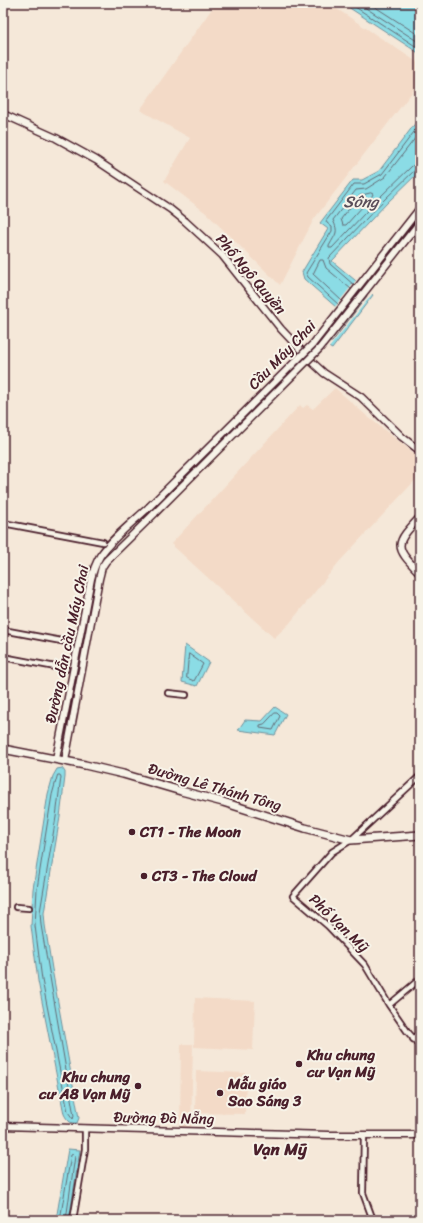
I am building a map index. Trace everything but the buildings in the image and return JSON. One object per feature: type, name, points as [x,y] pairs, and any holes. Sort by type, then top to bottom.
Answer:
[{"type":"main road","name":"Đường Lê Thánh Tông","points":[[3,749],[123,774],[223,802],[305,828],[351,840],[420,835]]},
{"type":"street","name":"Phố Ngô Quyền","points":[[3,114],[56,138],[96,160],[185,220],[222,255],[281,329],[312,362],[324,373],[361,397],[402,437],[420,451]]},
{"type":"street","name":"Cầu Máy Chai","points":[[149,507],[313,344],[420,208]]},
{"type":"street","name":"Cầu Máy Chai","points":[[155,513],[320,348],[420,222]]},
{"type":"street","name":"Đường dẫn cầu Máy Chai","points":[[56,759],[90,579],[101,555],[109,545],[149,507]]},
{"type":"street","name":"Đường dẫn cầu Máy Chai","points":[[65,761],[98,579],[102,567],[111,556],[155,513]]},
{"type":"street","points":[[420,516],[407,530],[400,544],[400,549],[405,558],[420,573]]},
{"type":"street","points":[[3,523],[103,542]]},
{"type":"street","points":[[3,630],[72,643]]},
{"type":"street","points":[[3,657],[66,669]]},
{"type":"street","points":[[168,693],[186,695]]},
{"type":"street","name":"Phố Vạn Mỹ","points":[[420,776],[351,840],[332,852],[293,896],[328,926],[365,965],[389,1005],[413,1039],[420,1046]]},
{"type":"street","points":[[16,907],[29,908]]},
{"type":"street","points":[[389,1005],[420,979]]},
{"type":"street","points":[[413,1039],[420,1034]]},
{"type":"street","name":"Đường Đà Nẵng","points":[[3,1126],[85,1130],[420,1135]]},
{"type":"street","points":[[73,1220],[85,1148],[85,1130]]},
{"type":"street","points":[[364,1135],[363,1193],[373,1220]]},
{"type":"shaded area","points":[[216,3],[328,3],[420,64],[420,82],[314,219],[280,285],[206,213],[164,181],[190,138],[140,110]]},
{"type":"shaded area","points":[[335,388],[368,417],[420,458],[420,475],[339,562],[289,624],[274,638],[171,544],[300,405],[303,408],[307,405],[313,409]]},
{"type":"shaded area","points":[[195,998],[255,1001],[253,1050],[194,1047]]},
{"type":"shaded area","points":[[181,1044],[193,1044],[191,1129],[180,1129]]},
{"type":"shaded area","name":"Mẫu giáo Sao Sáng 3","points":[[196,1071],[246,1073],[245,1114],[195,1113]]},
{"type":"water","points":[[342,3],[420,3],[420,54]]},
{"type":"water","name":"Sông","points":[[420,117],[420,171],[387,203],[332,261],[373,295],[332,349],[320,342],[337,316],[337,308],[304,279],[302,272],[328,229],[320,223],[353,180],[362,180],[379,171]]},
{"type":"water","points":[[185,645],[209,662],[197,686],[182,682]]},
{"type":"water","points":[[275,707],[286,714],[275,735],[238,730],[245,720],[262,721]]},
{"type":"water","points":[[62,768],[65,772],[65,777],[44,913],[52,969],[79,1118],[77,1123],[72,1123],[69,1121],[64,1114],[38,981],[31,926],[33,889],[48,794],[53,776],[57,769]]},
{"type":"water","points":[[68,1149],[80,1150],[69,1220],[56,1220]]},
{"type":"pier","points":[[357,279],[373,293],[328,349],[318,343],[318,341],[335,316],[334,308]]},
{"type":"place","name":"CT1 - The Moon","points":[[132,832]]},
{"type":"place","name":"CT3 - The Cloud","points":[[144,876]]},
{"type":"place","name":"Khu chung cư Vạn Mỹ","points":[[299,1064]]},
{"type":"place","name":"Khu chung cư A8 Vạn Mỹ","points":[[138,1086]]},
{"type":"place","name":"Mẫu giáo Sao Sáng 3","points":[[220,1093]]},
{"type":"district","name":"Vạn Mỹ","points":[[280,1149]]}]
